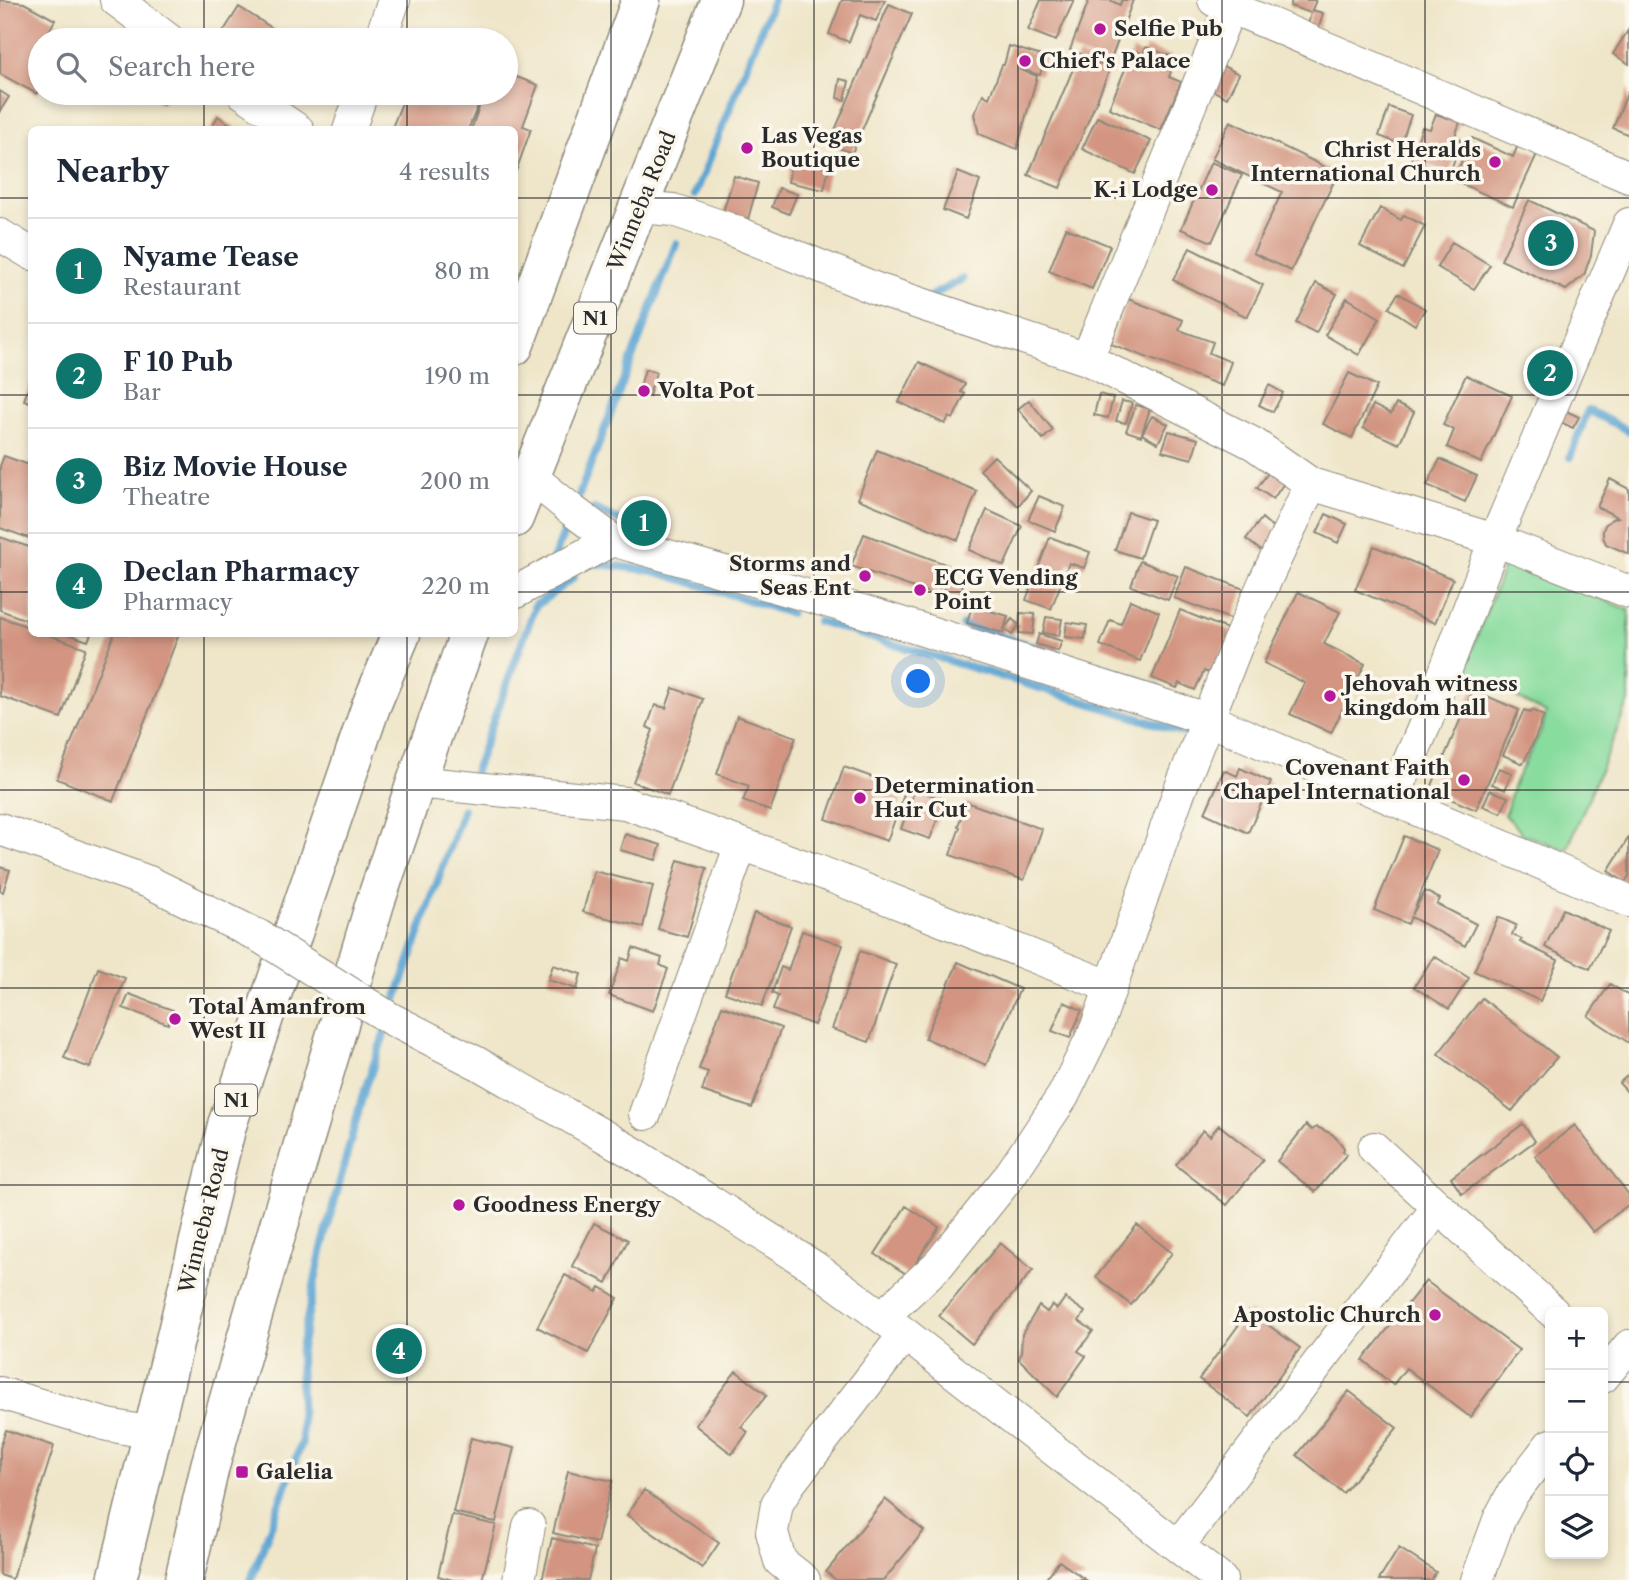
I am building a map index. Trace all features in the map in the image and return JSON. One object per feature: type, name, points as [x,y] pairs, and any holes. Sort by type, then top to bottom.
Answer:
[{"type":"highway","points":[[518,335],[642,0]]},
{"type":"highway","name":"Winneba Road","points":[[518,508],[721,0]]},
{"type":"highway","name":"Winneba Road","points":[[117,1580],[227,1125],[371,706],[400,637]]},
{"type":"highway","points":[[184,1580],[210,1466],[375,903],[468,637]]},
{"type":"street","points":[[116,0],[153,28]]},
{"type":"street","points":[[384,28],[394,0]]},
{"type":"street","points":[[1087,359],[1222,4],[1629,177]]},
{"type":"street","points":[[261,105],[292,126]]},
{"type":"street","points":[[350,126],[358,105]]},
{"type":"street","points":[[639,207],[673,210],[729,229],[879,290],[1087,359],[1254,444],[1311,484],[1495,540],[1629,592]]},
{"type":"street","points":[[1397,801],[1395,794],[1426,722],[1495,540],[1629,224]]},
{"type":"street","points":[[0,235],[28,252]]},
{"type":"street","points":[[531,477],[612,540],[872,614],[1207,719],[1629,901]]},
{"type":"street","points":[[804,1580],[779,1561],[772,1532],[777,1504],[893,1325],[1008,1178],[1063,1096],[1096,1029],[1207,719],[1265,581],[1311,484]]},
{"type":"street","points":[[518,591],[612,540]]},
{"type":"street","points":[[416,782],[625,803],[815,870],[1111,987]]},
{"type":"street","points":[[0,829],[149,882],[259,936],[391,1019],[477,1063],[635,1154],[814,1267],[893,1325],[1221,1580]]},
{"type":"street","points":[[645,1114],[741,844]]},
{"type":"street","points":[[1374,1148],[1548,1307]]},
{"type":"street","points":[[1178,1546],[1438,1206]]},
{"type":"street","points":[[0,1393],[108,1425],[152,1433]]},
{"type":"street","points":[[1477,1580],[1500,1517],[1513,1493],[1545,1451]]},
{"type":"street","points":[[519,1580],[529,1525]]},
{"type":"green space","points":[[1506,561],[1629,610],[1629,701],[1567,850],[1524,835],[1505,815],[1514,784],[1542,729],[1546,713],[1512,695],[1461,679]]},
{"type":"building","points":[[0,0],[24,3],[55,20],[51,28],[28,28],[28,89],[0,74]]},
{"type":"building","points":[[842,0],[885,0],[876,21],[860,15],[849,42],[829,34]]},
{"type":"building","points":[[1041,0],[1074,0],[1056,41],[1028,30]]},
{"type":"building","name":"Selfie Pub","points":[[1089,0],[1110,0],[1120,5],[1122,0],[1133,0],[1109,64],[1070,50]]},
{"type":"building","points":[[1292,0],[1316,0],[1312,10],[1323,13],[1319,28],[1308,25],[1311,13],[1290,6]]},
{"type":"building","points":[[889,4],[912,14],[852,153],[829,144]]},
{"type":"building","points":[[239,7],[272,28],[226,28]]},
{"type":"building","points":[[1629,29],[1629,64],[1613,54]]},
{"type":"building","points":[[1009,46],[1045,57],[1040,75],[1019,69],[1037,76],[1017,149],[979,134],[974,114],[983,94],[989,98],[1004,65]]},
{"type":"building","points":[[1146,47],[1176,58],[1169,77],[1181,82],[1161,130],[1109,108],[1133,50],[1143,54]]},
{"type":"building","points":[[1079,55],[1110,69],[1060,188],[1028,175]]},
{"type":"building","points":[[1221,65],[1239,74],[1227,98],[1210,89]]},
{"type":"building","points":[[518,78],[538,85],[523,126],[531,129],[518,166],[518,126],[472,126],[480,105],[518,105]]},
{"type":"building","points":[[840,79],[849,81],[845,100],[837,98]]},
{"type":"building","points":[[1629,89],[1629,135],[1613,128]]},
{"type":"building","points":[[0,91],[9,97],[0,111]]},
{"type":"building","points":[[401,105],[478,105],[470,126],[393,126]]},
{"type":"building","points":[[1389,107],[1411,115],[1401,144],[1379,136]]},
{"type":"building","points":[[1436,114],[1460,122],[1455,137],[1461,140],[1450,173],[1411,160],[1422,127],[1430,129]]},
{"type":"building","points":[[218,116],[233,126],[212,126]]},
{"type":"building","points":[[1097,117],[1151,141],[1135,174],[1082,149]]},
{"type":"building","points":[[1230,121],[1338,173],[1291,271],[1253,253],[1282,192],[1212,159]]},
{"type":"building","points":[[1472,138],[1513,157],[1518,145],[1537,154],[1513,207],[1453,180]]},
{"type":"building","points":[[792,160],[829,168],[824,190],[788,182]]},
{"type":"building","points":[[1211,162],[1242,175],[1212,242],[1181,229]]},
{"type":"building","points":[[958,172],[980,181],[966,219],[943,210]]},
{"type":"building","points":[[734,176],[758,183],[748,219],[723,212]]},
{"type":"building","points":[[779,188],[797,194],[789,214],[772,207]]},
{"type":"building","points":[[1529,200],[1594,231],[1591,255],[1584,275],[1566,290],[1501,260]]},
{"type":"building","points":[[1380,208],[1401,220],[1404,215],[1425,226],[1403,269],[1360,246]]},
{"type":"building","points":[[1066,228],[1110,246],[1092,289],[1049,271]]},
{"type":"building","points":[[1452,242],[1490,265],[1474,289],[1437,267]]},
{"type":"building","points":[[1190,248],[1263,285],[1247,317],[1173,280]]},
{"type":"building","points":[[1316,283],[1337,294],[1316,333],[1296,323]]},
{"type":"building","points":[[1398,293],[1425,309],[1415,325],[1389,308]]},
{"type":"building","points":[[1347,298],[1380,318],[1359,355],[1325,335]]},
{"type":"building","points":[[1128,299],[1183,320],[1179,330],[1213,342],[1209,353],[1231,362],[1222,386],[1111,344]]},
{"type":"building","points":[[1538,357],[1550,365],[1545,372],[1553,378],[1545,390],[1525,376]]},
{"type":"building","points":[[919,362],[965,384],[961,392],[965,394],[953,419],[949,417],[945,424],[899,402]]},
{"type":"building","points":[[645,369],[656,372],[649,396],[638,394]]},
{"type":"building","points":[[1349,373],[1377,386],[1352,438],[1323,424]]},
{"type":"building","points":[[1466,375],[1512,396],[1481,463],[1447,447],[1454,430],[1443,425]]},
{"type":"building","points":[[1269,385],[1283,393],[1273,412],[1259,405]]},
{"type":"building","points":[[1099,394],[1113,398],[1108,418],[1094,415]]},
{"type":"building","points":[[1029,400],[1053,430],[1043,439],[1018,409]]},
{"type":"building","points":[[1122,401],[1132,403],[1126,423],[1116,421]]},
{"type":"building","points":[[1396,404],[1414,412],[1399,444],[1363,428],[1373,405],[1391,414]]},
{"type":"building","points":[[1136,405],[1150,409],[1141,436],[1126,431]]},
{"type":"building","points":[[1564,410],[1579,417],[1573,428],[1558,421]]},
{"type":"building","points":[[1152,416],[1168,424],[1158,443],[1142,434]]},
{"type":"building","points":[[1169,431],[1198,439],[1192,459],[1162,451]]},
{"type":"building","points":[[877,450],[977,491],[958,540],[858,499]]},
{"type":"building","points":[[4,456],[28,465],[28,538],[0,528],[0,466]]},
{"type":"building","points":[[994,456],[1031,491],[1018,506],[980,470]]},
{"type":"building","points":[[1440,459],[1477,476],[1465,502],[1427,485]]},
{"type":"building","points":[[1270,470],[1286,480],[1273,499],[1257,488]]},
{"type":"building","points":[[1610,479],[1629,489],[1629,554],[1606,544],[1603,537],[1605,525],[1618,517],[1597,507]]},
{"type":"building","points":[[1039,496],[1065,507],[1055,531],[1028,520]]},
{"type":"building","points":[[987,510],[1022,526],[1004,566],[969,550]]},
{"type":"building","points":[[1128,512],[1153,520],[1140,558],[1115,550]]},
{"type":"building","points":[[1326,514],[1347,524],[1338,543],[1317,533]]},
{"type":"building","points":[[1262,518],[1279,533],[1264,553],[1246,539]]},
{"type":"building","points":[[864,534],[948,565],[937,596],[851,566]]},
{"type":"building","points":[[0,537],[28,547],[28,620],[0,610]]},
{"type":"building","points":[[1050,537],[1090,552],[1084,568],[1069,563],[1051,609],[1026,600]]},
{"type":"building","points":[[1374,546],[1453,579],[1435,623],[1355,590]]},
{"type":"building","points":[[1140,561],[1178,576],[1168,600],[1131,586]]},
{"type":"building","points":[[1186,567],[1244,589],[1233,620],[1174,598]]},
{"type":"building","points":[[947,581],[963,585],[960,599],[943,594]]},
{"type":"building","points":[[1298,592],[1340,612],[1324,644],[1365,664],[1331,733],[1290,714],[1305,683],[1264,663]]},
{"type":"building","points":[[1130,600],[1159,612],[1140,661],[1100,645],[1110,620],[1121,624]]},
{"type":"building","points":[[972,606],[1008,616],[1003,633],[967,623]]},
{"type":"building","points":[[1180,610],[1232,631],[1212,674],[1204,671],[1195,690],[1179,683],[1177,688],[1152,678]]},
{"type":"building","points":[[1020,613],[1035,614],[1033,634],[1019,633]]},
{"type":"building","points":[[0,617],[28,627],[28,637],[55,637],[86,648],[61,718],[0,696]]},
{"type":"building","points":[[1046,617],[1062,619],[1059,636],[1043,633]]},
{"type":"building","points":[[1012,619],[1019,625],[1012,635],[1004,629]]},
{"type":"building","points":[[1067,622],[1087,625],[1085,639],[1065,637]]},
{"type":"building","points":[[1039,634],[1062,641],[1058,651],[1036,644]]},
{"type":"building","points":[[113,637],[178,637],[113,801],[57,779]]},
{"type":"building","points":[[673,688],[703,699],[668,795],[633,782],[653,730],[647,727],[655,705],[666,708]]},
{"type":"building","points":[[1473,690],[1519,710],[1476,810],[1430,790]]},
{"type":"building","points":[[1524,710],[1530,713],[1532,710],[1544,716],[1523,764],[1503,755]]},
{"type":"building","points":[[737,716],[796,737],[770,811],[743,801],[749,786],[717,774]]},
{"type":"building","points":[[844,767],[906,789],[887,841],[826,819]]},
{"type":"building","points":[[1240,768],[1271,782],[1248,833],[1205,813],[1224,770],[1237,776]]},
{"type":"building","points":[[1499,768],[1512,773],[1505,790],[1492,784]]},
{"type":"building","points":[[915,789],[945,800],[930,839],[901,829]]},
{"type":"building","points":[[1490,790],[1508,797],[1501,813],[1483,806]]},
{"type":"building","points":[[966,802],[1042,829],[1024,880],[950,855]]},
{"type":"building","points":[[625,834],[661,845],[656,860],[620,850]]},
{"type":"building","points":[[1404,836],[1438,850],[1412,915],[1425,891],[1440,899],[1437,904],[1476,924],[1465,946],[1411,917],[1408,924],[1374,910]]},
{"type":"building","points":[[1629,837],[1629,876],[1625,882],[1608,871]]},
{"type":"building","points":[[678,860],[707,868],[687,937],[658,929]]},
{"type":"building","points":[[0,867],[10,870],[3,892],[0,891]]},
{"type":"building","points":[[594,871],[653,886],[643,927],[583,912]]},
{"type":"building","points":[[1563,909],[1609,931],[1590,969],[1545,947]]},
{"type":"building","points":[[754,913],[791,926],[762,1006],[725,993]]},
{"type":"building","points":[[1498,917],[1516,925],[1512,935],[1522,939],[1520,942],[1558,960],[1540,1001],[1474,971]]},
{"type":"building","points":[[802,931],[843,945],[814,1025],[773,1010],[778,996],[772,993],[781,967],[788,970]]},
{"type":"building","points":[[633,948],[662,958],[660,965],[668,969],[653,1011],[609,995],[622,958],[629,961]]},
{"type":"building","points":[[860,951],[896,964],[869,1042],[832,1029]]},
{"type":"building","points":[[1434,956],[1469,978],[1449,1009],[1414,987]]},
{"type":"building","points":[[958,962],[1020,989],[986,1065],[925,1038]]},
{"type":"building","points":[[553,965],[581,974],[577,989],[548,980]]},
{"type":"building","points":[[98,968],[125,978],[90,1068],[64,1058]]},
{"type":"building","points":[[1610,984],[1629,996],[1629,1043],[1588,1016]]},
{"type":"building","points":[[129,994],[173,1010],[168,1024],[123,1008]]},
{"type":"building","points":[[1482,998],[1557,1057],[1512,1111],[1438,1054]]},
{"type":"building","points":[[1064,1002],[1082,1010],[1070,1038],[1052,1031]]},
{"type":"building","points":[[722,1006],[781,1028],[752,1108],[702,1091],[708,1072],[699,1069]]},
{"type":"building","points":[[1629,1074],[1629,1094],[1619,1083]]},
{"type":"building","points":[[1523,1124],[1535,1141],[1462,1194],[1451,1178]]},
{"type":"building","points":[[1219,1125],[1263,1160],[1227,1205],[1176,1165],[1203,1130],[1210,1136]]},
{"type":"building","points":[[1306,1125],[1312,1130],[1317,1127],[1332,1134],[1347,1154],[1315,1192],[1277,1161]]},
{"type":"building","points":[[1575,1125],[1629,1195],[1629,1204],[1593,1232],[1535,1156]]},
{"type":"building","points":[[906,1206],[939,1227],[908,1275],[875,1254]]},
{"type":"building","points":[[594,1223],[628,1240],[607,1283],[572,1266]]},
{"type":"building","points":[[1137,1225],[1172,1253],[1131,1305],[1096,1277]]},
{"type":"building","points":[[1000,1243],[1033,1270],[972,1344],[939,1316]]},
{"type":"building","points":[[565,1275],[597,1292],[600,1287],[618,1298],[588,1353],[537,1327]]},
{"type":"building","name":"Apostolic Church","points":[[1426,1281],[1519,1350],[1470,1417],[1406,1368],[1393,1385],[1363,1360]]},
{"type":"building","points":[[1065,1298],[1085,1312],[1079,1321],[1093,1331],[1078,1351],[1086,1356],[1057,1397],[1019,1359],[1022,1334],[1039,1306],[1047,1312],[1052,1305],[1057,1309]]},
{"type":"building","points":[[1249,1311],[1300,1348],[1250,1417],[1199,1379]]},
{"type":"building","points":[[736,1371],[767,1395],[741,1427],[748,1432],[732,1454],[695,1425]]},
{"type":"building","points":[[1349,1391],[1397,1428],[1343,1493],[1297,1455]]},
{"type":"building","points":[[6,1430],[54,1446],[12,1579],[0,1575],[0,1448]]},
{"type":"building","points":[[471,1438],[514,1448],[496,1522],[453,1512]]},
{"type":"building","points":[[568,1471],[612,1481],[597,1543],[553,1533]]},
{"type":"building","points":[[644,1490],[719,1543],[702,1568],[627,1515]]},
{"type":"building","points":[[885,1499],[924,1531],[884,1580],[836,1580],[826,1572]]},
{"type":"building","points":[[452,1515],[496,1525],[482,1580],[453,1580],[438,1576]]},
{"type":"building","points":[[552,1538],[595,1549],[588,1580],[542,1580]]},
{"type":"building","points":[[1399,1548],[1436,1572],[1431,1580],[1379,1580]]},
{"type":"building","points":[[1059,1561],[1086,1580],[1045,1580]]},
{"type":"waterway","points":[[695,195],[773,0]]},
{"type":"waterway","points":[[576,503],[676,244]]},
{"type":"waterway","points":[[929,297],[963,279]]},
{"type":"waterway","points":[[1570,457],[1588,410],[1629,431]]},
{"type":"waterway","points":[[594,509],[659,538]]},
{"type":"waterway","points":[[553,560],[570,518]]},
{"type":"waterway","points":[[593,563],[654,571],[790,613]]},
{"type":"waterway","points":[[534,607],[574,577]]},
{"type":"waterway","points":[[472,779],[536,604]]},
{"type":"waterway","points":[[818,621],[1188,734]]},
{"type":"waterway","points":[[963,625],[1118,672],[1158,688]]},
{"type":"waterway","points":[[392,1011],[463,809]]},
{"type":"waterway","points":[[251,1580],[302,1442],[300,1353],[321,1252],[362,1098],[387,1026]]},
{"type":"place","name":"Selfie Pub","points":[[1100,29]]},
{"type":"place","name":"Chief's Palace","points":[[1025,61]]},
{"type":"place","name":"Las Vegas Boutique","points":[[747,148]]},
{"type":"place","name":"Christ Heralds International Church","points":[[1495,162]]},
{"type":"place","name":"K-i Lodge","points":[[1212,190]]},
{"type":"place","name":"Biz Movie House","points":[[1551,243]]},
{"type":"place","name":"F 10 Pub","points":[[1550,373]]},
{"type":"place","name":"Volta Pot","points":[[644,391]]},
{"type":"place","name":"Nyame Tease","points":[[644,523]]},
{"type":"place","name":"Storms and Seas Ent","points":[[865,576]]},
{"type":"place","name":"ECG Vending Point","points":[[920,590]]},
{"type":"place","name":"Jehovah witness kingdom hall","points":[[1330,696]]},
{"type":"place","name":"Covenant Faith Chapel International","points":[[1464,780]]},
{"type":"place","name":"Determination Hair Cut","points":[[860,798]]},
{"type":"place","name":"Total Amanfrom West II","points":[[175,1019]]},
{"type":"place","name":"Goodness Energy","points":[[459,1205]]},
{"type":"place","name":"Apostolic Church","points":[[1435,1315]]},
{"type":"place","name":"Declan Pharmacy","points":[[399,1351]]},
{"type":"place","name":"Galelia","points":[[242,1472]]}]
